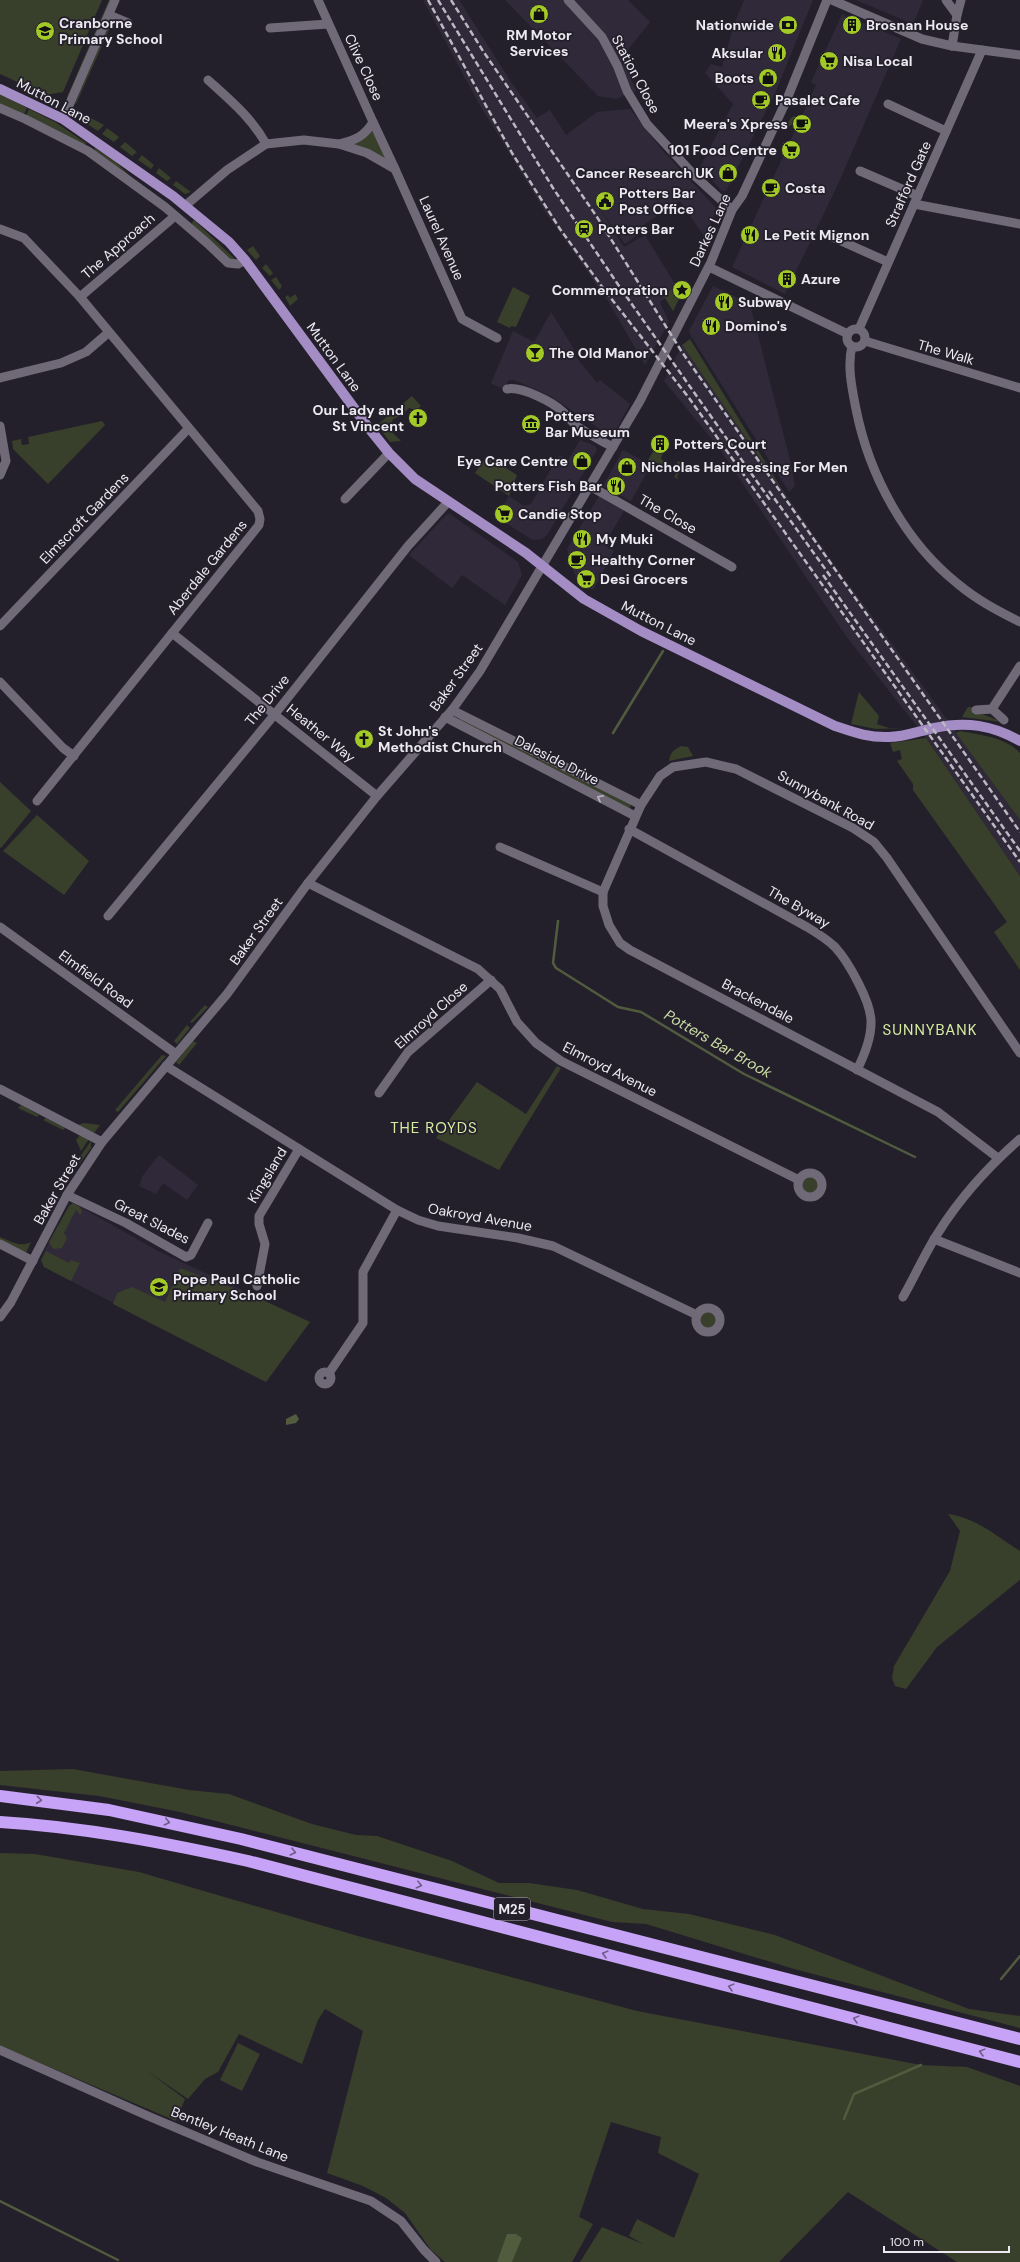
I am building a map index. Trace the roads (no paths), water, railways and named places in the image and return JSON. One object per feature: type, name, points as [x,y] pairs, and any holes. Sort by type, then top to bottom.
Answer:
[{"type":"highway","name":"M25","points":[[0,1796],[109,1810],[241,1839],[1020,2039]]},
{"type":"highway","name":"M25","points":[[0,1822],[54,1827],[133,1838],[248,1861],[1020,2062]]},
{"type":"main road","name":"Mutton Lane","points":[[0,88],[63,119],[95,140],[186,205],[226,238],[245,260],[389,453],[415,479],[522,550],[584,599],[641,631],[835,726],[858,734],[878,737],[916,732],[954,724],[980,725],[994,729],[1020,742]]},
{"type":"street","points":[[63,119],[115,0]]},
{"type":"street","name":"Clive Close","points":[[318,0],[373,122]]},
{"type":"street","name":"Station Close","points":[[568,0],[602,37],[617,65],[627,91],[647,124],[695,176],[732,210]]},
{"type":"street","name":"Darkes Lane","points":[[543,567],[640,401],[709,267],[732,210],[742,196],[787,99],[827,0]]},
{"type":"street","points":[[832,0],[922,39],[952,46],[1020,55]]},
{"type":"street","points":[[946,0],[956,15]]},
{"type":"street","points":[[952,46],[956,15],[961,0]]},
{"type":"street","points":[[109,15],[128,23]]},
{"type":"street","name":"Clive Close","points":[[270,28],[328,24]]},
{"type":"street","name":"Strafford Gate","points":[[859,329],[982,50]]},
{"type":"street","points":[[208,80],[254,124],[266,144]]},
{"type":"street","points":[[888,104],[946,130]]},
{"type":"street","name":"Mutton Lane","points":[[0,108],[88,151],[174,216],[207,243],[228,263],[238,264],[245,260]]},
{"type":"street","points":[[339,144],[360,138],[367,133],[373,122]]},
{"type":"street","name":"Laurel Avenue","points":[[373,122],[462,319],[497,338]]},
{"type":"street","name":"Mutton Lane","points":[[88,151],[95,140]]},
{"type":"street","points":[[186,205],[227,170],[266,144],[304,140],[339,144],[367,153],[395,169]]},
{"type":"street","points":[[860,170],[916,200],[1020,224]]},
{"type":"street","name":"The Approach","points":[[80,297],[174,216]]},
{"type":"street","name":"Aberdale Gardens","points":[[0,229],[24,238],[80,297],[108,333],[258,511],[260,519],[259,525],[37,801]]},
{"type":"street","points":[[830,236],[888,262]]},
{"type":"street","points":[[709,267],[848,334]]},
{"type":"street","points":[[852,346],[860,346],[865,341],[865,334],[859,329],[852,329],[848,334],[847,340],[852,346],[850,367],[861,433],[879,482],[891,503],[920,544],[942,570],[980,600],[1020,622]]},
{"type":"street","points":[[0,378],[61,363],[86,352],[108,333]]},
{"type":"street","name":"The Walk","points":[[865,341],[1020,388]]},
{"type":"street","points":[[507,389],[514,388],[521,390],[552,404],[562,411],[577,426],[613,447]]},
{"type":"street","points":[[0,426],[6,461],[0,475]]},
{"type":"street","name":"Elmscroft Gardens","points":[[0,626],[188,429]]},
{"type":"street","points":[[345,499],[389,453]]},
{"type":"street","name":"The Close","points":[[590,486],[732,567]]},
{"type":"street","name":"The Drive","points":[[108,916],[275,714],[408,546],[448,502]]},
{"type":"street","name":"Baker Street","points":[[0,1317],[11,1302],[67,1195],[102,1142],[227,994],[308,883],[377,796],[448,713],[480,671],[543,567]]},
{"type":"street","name":"Heather Way","points":[[172,633],[377,796]]},
{"type":"street","points":[[992,709],[1020,666]]},
{"type":"street","points":[[0,682],[63,748],[74,756]]},
{"type":"street","points":[[976,710],[992,709],[1004,720]]},
{"type":"street","name":"Daleside Drive","points":[[448,713],[640,805]]},
{"type":"street","name":"Daleside Drive","points":[[448,713],[635,816]]},
{"type":"street","name":"Sunnybank Road","points":[[635,816],[640,805],[660,776],[673,766],[696,762],[709,762],[736,769],[865,835],[887,858],[1020,1053]]},
{"type":"street","name":"Brackendale","points":[[635,816],[603,892],[603,906],[609,925],[619,941],[630,950],[938,1112],[998,1158]]},
{"type":"street","name":"The Byway","points":[[629,829],[807,927],[834,946],[846,962],[870,1008],[870,1030],[866,1048],[857,1070]]},
{"type":"street","points":[[500,848],[603,892]]},
{"type":"street","name":"Elmroyd Avenue","points":[[308,883],[478,969],[500,989],[517,1022],[536,1043],[561,1061],[799,1180]]},
{"type":"street","name":"Elmfield Road","points":[[0,928],[176,1054]]},
{"type":"street","name":"Elmroyd Close","points":[[379,1094],[408,1052],[491,980]]},
{"type":"street","name":"Oakroyd Avenue","points":[[166,1066],[397,1210],[438,1226],[518,1238],[553,1246],[697,1315]]},
{"type":"street","points":[[0,1090],[102,1142]]},
{"type":"street","points":[[903,1297],[934,1239],[958,1204],[998,1158],[1020,1139]]},
{"type":"street","name":"Kingsland","points":[[257,1286],[265,1244],[259,1224],[260,1216],[299,1149]]},
{"type":"street","name":"Great Slades","points":[[67,1195],[126,1223],[186,1256],[191,1255],[208,1223]]},
{"type":"street","points":[[329,1373],[363,1324],[363,1272],[397,1210]]},
{"type":"street","points":[[934,1239],[1020,1273]]},
{"type":"street","points":[[0,1244],[33,1261]]},
{"type":"street","name":"Bentley Heath Lane","points":[[0,2050],[148,2116],[257,2162],[371,2201],[401,2221],[424,2250],[436,2262]]},
{"type":"waterway","name":"Potters Bar Brook","points":[[613,733],[663,651]]},
{"type":"waterway","name":"Potters Bar Brook","points":[[558,921],[553,963],[556,968],[618,1007],[641,1012],[744,1074],[915,1157]]},
{"type":"waterway","points":[[1001,1979],[1020,1956]]},
{"type":"waterway","points":[[844,2119],[854,2094],[921,2065]]},
{"type":"waterway","points":[[0,2201],[118,2260]]},
{"type":"railway","points":[[428,0],[512,153],[560,229],[603,288],[689,398],[1020,862]]},
{"type":"railway","points":[[438,0],[553,188],[619,286],[770,500]]},
{"type":"railway","points":[[451,0],[483,51],[597,217],[682,352],[1020,832]]},
{"type":"railway","points":[[769,491],[831,577]]},
{"type":"railway","points":[[823,575],[1020,851]]},
{"type":"place","name":"RM Motor Services","points":[[539,14]]},
{"type":"place","name":"Nationwide","points":[[788,25]]},
{"type":"place","name":"Brosnan House","points":[[852,25]]},
{"type":"place","name":"Cranborne Primary School","points":[[45,31]]},
{"type":"place","name":"Aksular","points":[[777,53]]},
{"type":"place","name":"Nisa Local","points":[[829,61]]},
{"type":"place","name":"Boots","points":[[768,78]]},
{"type":"place","name":"Pasalet Cafe","points":[[761,100]]},
{"type":"place","name":"Meera's Xpress","points":[[802,124]]},
{"type":"place","name":"101 Food Centre","points":[[791,150]]},
{"type":"place","name":"Cancer Research UK","points":[[728,173]]},
{"type":"place","name":"Costa","points":[[771,188]]},
{"type":"place","name":"Potters Bar Post Office","points":[[605,201]]},
{"type":"place","name":"Potters Bar","points":[[584,229]]},
{"type":"place","name":"Le Petit Mignon","points":[[750,235]]},
{"type":"place","name":"Azure","points":[[787,279]]},
{"type":"place","name":"Commemoration","points":[[682,290]]},
{"type":"place","name":"Subway","points":[[724,302]]},
{"type":"place","name":"Domino's","points":[[711,326]]},
{"type":"place","name":"The Old Manor","points":[[535,353]]},
{"type":"place","name":"Our Lady and St Vincent","points":[[418,418]]},
{"type":"place","name":"Potters Bar Museum","points":[[531,424]]},
{"type":"place","name":"Potters Court","points":[[660,444]]},
{"type":"place","name":"Eye Care Centre","points":[[582,461]]},
{"type":"place","name":"Nicholas Hairdressing For Men","points":[[627,467]]},
{"type":"place","name":"Potters Fish Bar","points":[[616,486]]},
{"type":"place","name":"Candie Stop","points":[[504,514]]},
{"type":"place","name":"My Muki","points":[[582,539]]},
{"type":"place","name":"Healthy Corner","points":[[577,560]]},
{"type":"place","name":"Desi Grocers","points":[[586,579]]},
{"type":"place","name":"St John's Methodist Church","points":[[364,739]]},
{"type":"place","name":"Pope Paul Catholic Primary School","points":[[159,1287]]},
{"type":"district","name":"SUNNYBANK","points":[[930,1030]]},
{"type":"district","name":"THE ROYDS","points":[[434,1128]]}]
